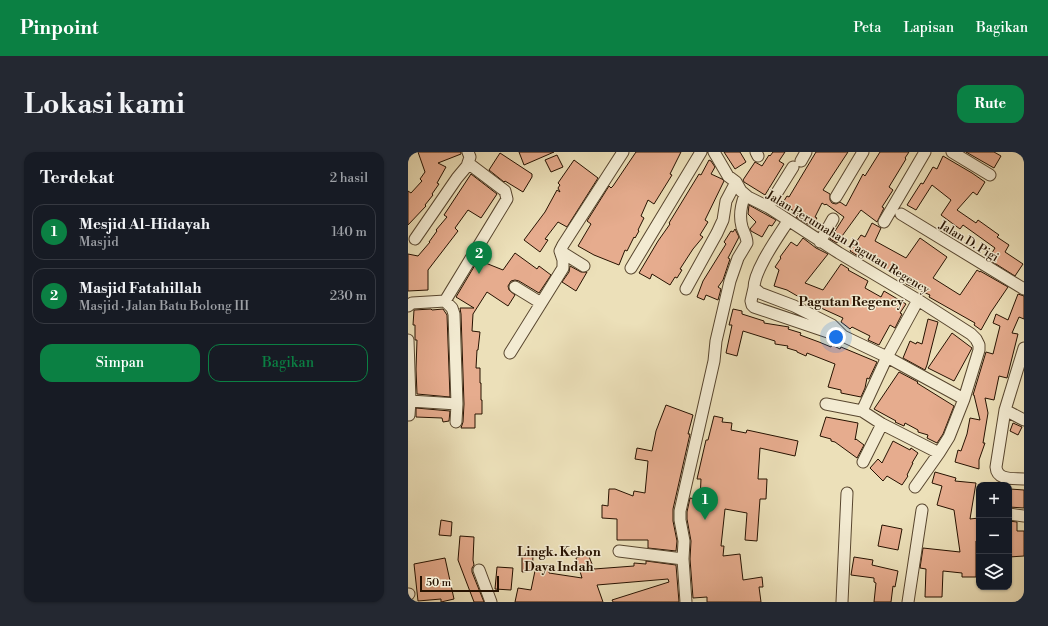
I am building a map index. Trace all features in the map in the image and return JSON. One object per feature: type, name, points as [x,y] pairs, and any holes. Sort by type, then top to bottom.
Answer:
[{"type":"street","points":[[560,251],[622,152]]},
{"type":"street","points":[[631,268],[701,152]]},
{"type":"street","name":"Jalan Perumahan Pagutan Regency","points":[[714,152],[728,176],[736,182],[745,195],[768,207],[820,242],[918,300],[971,334],[976,339],[979,345],[979,350],[964,399]]},
{"type":"street","points":[[836,197],[863,152]]},
{"type":"street","points":[[884,222],[925,152]]},
{"type":"street","points":[[952,152],[990,175]]},
{"type":"street","points":[[415,239],[468,158],[505,191],[507,199],[445,301]]},
{"type":"street","points":[[768,207],[800,160]]},
{"type":"street","points":[[686,289],[717,233],[722,220],[726,201],[736,182]]},
{"type":"street","points":[[686,602],[683,559],[684,541],[680,511],[730,281],[738,258],[747,243],[740,214],[742,201],[745,195]]},
{"type":"street","name":"Jalan D. Pigi","points":[[901,214],[1024,289]]},
{"type":"street","points":[[820,242],[833,219]]},
{"type":"street","points":[[788,220],[766,256],[755,280],[751,301],[752,305],[843,336],[887,357],[964,399],[949,437],[915,487]]},
{"type":"street","points":[[560,251],[584,266]]},
{"type":"street","points":[[510,353],[563,268],[564,260],[560,251]]},
{"type":"street","points":[[515,287],[541,303]]},
{"type":"street","points":[[754,288],[760,293],[794,306],[832,325],[843,336]]},
{"type":"street","points":[[862,411],[887,357],[918,300]]},
{"type":"street","points":[[408,306],[412,303],[445,301],[452,308],[454,314],[457,404],[456,422]]},
{"type":"street","points":[[789,318],[794,306]]},
{"type":"street","points":[[408,340],[409,415]]},
{"type":"street","points":[[1024,348],[1022,362],[1006,410],[996,470],[1002,477],[1024,480]]},
{"type":"street","points":[[410,401],[457,404]]},
{"type":"street","points":[[826,404],[862,411],[882,424],[939,453]]},
{"type":"street","points":[[1006,410],[1024,420]]},
{"type":"street","points":[[863,462],[882,424]]},
{"type":"street","points":[[842,602],[847,493]]},
{"type":"street","points":[[908,602],[922,510]]},
{"type":"street","points":[[1012,514],[1024,516]]},
{"type":"street","points":[[619,551],[683,559]]},
{"type":"street","points":[[479,570],[491,602]]},
{"type":"building","points":[[418,152],[461,152],[461,154],[438,163],[446,167],[437,183],[439,184],[425,205],[426,206],[408,225],[408,191],[411,193],[422,181],[420,179],[425,172]]},
{"type":"building","points":[[519,152],[554,152],[524,165]]},
{"type":"building","points":[[636,152],[681,152],[670,174],[672,175],[654,204],[648,200],[641,216],[644,218],[638,230],[639,231],[635,238],[634,237],[627,251],[625,250],[619,265],[594,255],[578,246],[591,224],[587,221],[609,186],[611,188],[613,186]]},
{"type":"building","points":[[724,152],[740,152],[746,162],[735,169]]},
{"type":"building","points":[[773,152],[785,152],[779,161],[784,164],[765,195],[743,180],[755,162],[762,166],[769,155],[770,156]]},
{"type":"building","points":[[816,152],[848,152],[823,190],[830,194],[830,200],[832,203],[836,204],[840,202],[846,206],[863,174],[865,176],[880,152],[909,152],[889,187],[893,190],[882,207],[884,208],[877,222],[861,210],[837,243],[830,239],[844,217],[826,204],[825,205],[822,203],[815,217],[817,218],[811,226],[796,217],[799,214],[782,204],[787,196],[789,197]]},
{"type":"building","points":[[966,152],[994,152],[1001,156],[994,168]]},
{"type":"building","points":[[500,153],[532,174],[532,177],[523,192],[505,181],[504,182],[489,170]]},
{"type":"building","points":[[557,155],[563,167],[551,172],[545,160]]},
{"type":"building","points":[[943,156],[985,182],[977,195],[973,192],[957,210],[976,223],[978,220],[999,235],[997,237],[1009,245],[1005,252],[1023,264],[1015,276],[988,259],[995,248],[963,225],[960,229],[941,215],[951,200],[932,185],[916,210],[907,205],[921,183],[923,184],[933,167],[937,169]]},
{"type":"building","points":[[574,160],[598,178],[567,227],[558,222],[545,239],[548,240],[540,252],[524,240],[545,212],[557,190],[560,192],[558,188],[560,185],[558,183]]},
{"type":"building","points":[[709,160],[715,167],[711,174],[724,181],[705,220],[708,222],[700,235],[703,237],[680,269],[682,270],[677,278],[675,277],[670,285],[652,274],[650,279],[639,273],[699,174],[701,175]]},
{"type":"building","points":[[471,174],[497,194],[481,218],[468,210],[455,228],[458,231],[428,270],[428,290],[408,291],[408,254],[418,256],[430,242],[437,231],[436,230],[447,217],[444,215]]},
{"type":"building","points":[[749,205],[776,220],[772,226],[769,225],[762,237],[750,229],[756,222],[748,214]]},
{"type":"building","points":[[872,223],[881,228],[875,241],[906,258],[920,238],[947,257],[933,278],[960,295],[977,270],[1008,287],[981,330],[974,325],[975,323],[929,297],[930,295],[906,284],[907,281],[860,254],[858,256],[850,251],[861,235],[865,237]]},
{"type":"building","points":[[735,229],[739,237],[728,258],[730,259],[723,280],[718,287],[721,289],[718,300],[706,295],[704,300],[697,297],[703,281],[726,244],[724,242],[731,231],[733,232]]},
{"type":"building","points":[[803,238],[816,248],[828,254],[805,283],[823,290],[841,264],[849,269],[848,270],[868,281],[865,288],[881,297],[884,291],[906,304],[900,313],[902,314],[895,328],[890,325],[879,345],[868,340],[870,336],[852,327],[850,329],[841,322],[843,318],[821,308],[822,306],[806,301],[787,290],[774,286],[779,270],[775,267],[781,258],[780,257],[791,242],[797,246]]},
{"type":"building","points":[[515,253],[537,269],[539,266],[551,275],[539,293],[519,281],[511,281],[508,286],[509,290],[515,295],[508,306],[487,292],[473,314],[472,331],[480,332],[476,368],[480,368],[482,414],[475,414],[475,428],[461,428],[463,422],[464,404],[460,308],[474,308],[456,297],[478,260],[503,270]]},
{"type":"building","points":[[570,266],[581,272],[587,272],[576,291],[562,282],[569,272]]},
{"type":"building","points":[[1018,294],[1024,296],[1024,319],[1019,317],[1012,333],[1018,334],[1007,378],[999,376],[994,400],[985,398],[988,413],[983,443],[985,443],[979,460],[979,469],[955,462],[958,450],[961,451],[967,434],[970,418],[980,420],[973,395],[986,352],[993,354],[1000,326],[993,323],[996,314],[1008,320]]},
{"type":"building","points":[[443,309],[447,315],[450,397],[417,394],[417,340],[415,340],[415,325],[413,325],[414,310]]},
{"type":"building","points":[[733,309],[742,311],[742,314],[764,321],[764,323],[789,327],[788,329],[801,333],[800,335],[831,347],[832,345],[840,349],[841,347],[877,362],[869,379],[867,378],[861,397],[841,393],[841,390],[828,387],[835,364],[807,353],[806,356],[787,348],[788,346],[775,344],[775,341],[743,331],[737,356],[726,353],[732,325],[729,325]]},
{"type":"building","points":[[928,319],[938,322],[925,370],[903,358],[910,341],[916,344],[917,342],[922,344]]},
{"type":"building","points":[[952,333],[972,348],[954,381],[928,368]]},
{"type":"building","points":[[899,372],[918,382],[917,383],[954,406],[943,434],[937,443],[927,438],[928,435],[918,432],[918,430],[905,423],[904,426],[895,422],[896,421],[874,409]]},
{"type":"building","points":[[666,405],[693,415],[673,509],[673,521],[677,541],[676,551],[648,548],[648,540],[617,540],[617,519],[602,518],[602,505],[608,506],[609,489],[615,489],[633,496],[634,491],[645,493],[648,461],[635,459],[637,448],[652,451],[656,431]]},
{"type":"building","points":[[416,408],[450,411],[449,421],[443,422],[442,418],[416,417]]},
{"type":"building","points":[[714,416],[723,418],[722,422],[732,423],[731,430],[746,433],[747,430],[798,441],[795,456],[760,448],[758,479],[767,479],[766,499],[760,499],[757,541],[745,540],[747,513],[725,509],[721,546],[724,546],[723,556],[740,554],[743,580],[762,577],[763,587],[759,587],[761,602],[707,602],[707,597],[693,598],[690,559],[691,541],[687,512],[690,498],[700,500],[701,479],[697,479],[706,440],[708,440]]},
{"type":"building","points":[[826,417],[858,423],[855,440],[856,439],[864,445],[857,458],[835,442],[831,441],[831,439],[820,436]]},
{"type":"building","points":[[1013,423],[1022,427],[1018,435],[1010,431]]},
{"type":"building","points":[[893,441],[910,450],[911,448],[918,453],[912,463],[907,475],[908,476],[902,485],[887,476],[883,481],[870,468],[878,459],[882,463]]},
{"type":"building","points":[[935,472],[956,478],[955,481],[976,483],[970,519],[976,518],[976,577],[962,577],[962,573],[943,571],[942,597],[925,597],[926,569],[920,568],[923,548],[960,552],[954,510],[937,505],[942,486],[932,483]]},
{"type":"building","points":[[1012,489],[1024,490],[1024,508],[1012,507]]},
{"type":"building","points":[[441,520],[452,522],[451,536],[439,535]]},
{"type":"building","points":[[1012,521],[1017,522],[1017,531],[1024,531],[1024,556],[1012,557]]},
{"type":"building","points":[[882,525],[902,529],[898,550],[878,546]]},
{"type":"building","points":[[460,536],[474,537],[474,565],[472,572],[484,602],[474,602],[458,560]]},
{"type":"building","points":[[588,554],[594,569],[634,566],[634,563],[646,564],[646,561],[676,565],[679,602],[613,602],[612,600],[669,582],[668,579],[597,585],[603,602],[515,602],[518,588],[531,590],[536,566],[550,568],[549,573],[582,578],[576,558]]},
{"type":"building","points":[[522,555],[533,557],[532,571],[522,572]]},
{"type":"building","points":[[854,557],[873,560],[872,565],[898,571],[895,587],[893,586],[891,602],[874,602],[876,583],[874,582],[874,578],[851,575]]},
{"type":"building","points":[[445,558],[454,599],[441,602],[441,599],[418,601],[414,564]]},
{"type":"building","points":[[497,567],[513,568],[511,590],[495,589]]},
{"type":"place","name":"Masjid Fatahillah","points":[[479,274]]},
{"type":"place","name":"Mesjid Al-Hidayah","points":[[705,520]]},
{"type":"district","name":"Pagutan Regency","points":[[851,301]]},
{"type":"district","name":"Lingk. Kebon Daya Indah","points":[[559,558]]}]
